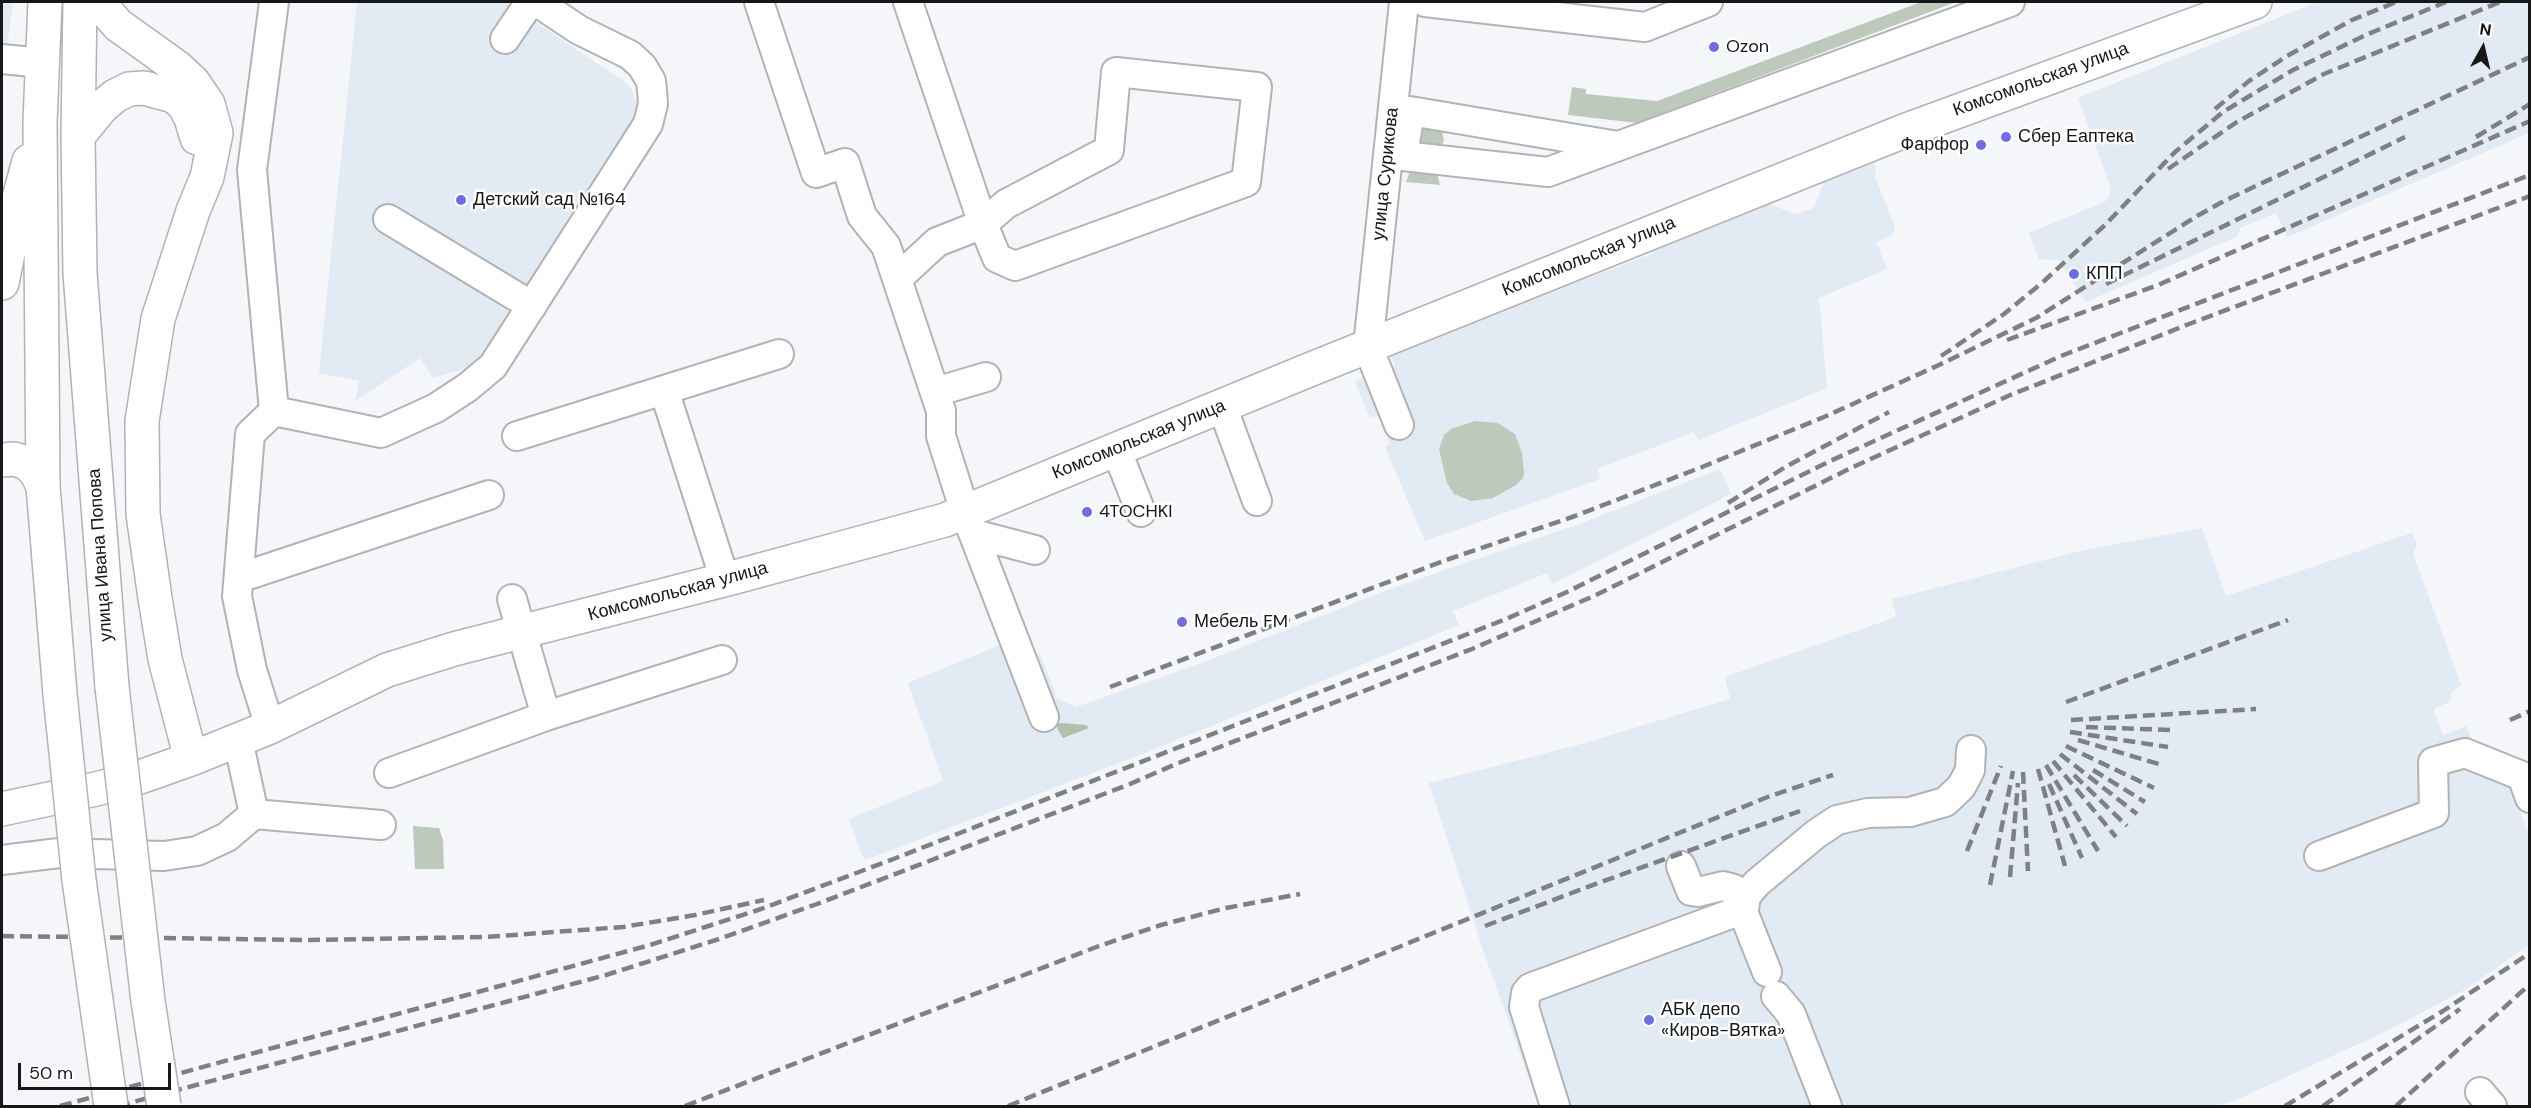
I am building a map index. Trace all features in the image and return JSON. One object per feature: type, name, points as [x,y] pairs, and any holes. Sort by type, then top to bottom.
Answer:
[{"type":"main road","points":[[45,2],[40,122],[43,486],[60,694],[79,880],[111,1107]]},
{"type":"main road","name":"улица Ивана Попова","points":[[80,2],[78,136],[83,326],[111,687],[148,1001],[164,1107]]},
{"type":"main road","points":[[98,2],[118,25],[178,68],[193,82],[208,104],[215,126],[215,145],[207,177],[193,211],[158,319],[142,421],[143,514],[165,659],[191,759]]},
{"type":"main road","name":"Комсомольская улица","points":[[2,809],[96,789],[140,777],[191,759],[270,727],[387,670],[454,649],[725,580],[945,520],[969,523],[1116,449],[1904,131],[2245,3]]},
{"type":"main road","points":[[78,136],[102,107],[115,96],[129,89],[144,88],[174,96],[184,105],[191,117],[198,141],[197,181],[193,211]]},
{"type":"main road","points":[[2,283],[19,198],[40,122]]},
{"type":"main road","points":[[2,460],[14,459],[27,463],[36,472],[43,486]]},
{"type":"street","points":[[274,2],[252,170],[274,411]]},
{"type":"street","points":[[505,39],[530,2]]},
{"type":"street","points":[[274,411],[381,433],[436,408],[468,387],[493,366],[532,306],[648,124],[653,104],[651,81],[642,66],[630,55],[579,30],[537,2]]},
{"type":"street","points":[[759,2],[816,173],[845,163],[862,216],[886,246],[941,411],[941,436],[969,523],[1044,717]]},
{"type":"street","points":[[897,279],[937,242],[983,224],[1006,204],[1108,150],[1116,72],[1257,87],[1246,182],[1015,266],[997,258],[983,224],[908,2]]},
{"type":"street","name":"улица Сурикова","points":[[1368,347],[1404,2]]},
{"type":"street","points":[[1425,2],[1645,27],[1708,2]]},
{"type":"street","points":[[1618,146],[1410,111],[1403,156],[1548,172],[2008,2]]},
{"type":"street","points":[[2,59],[43,63]]},
{"type":"street","points":[[388,219],[532,306]]},
{"type":"street","points":[[1368,347],[1399,425]]},
{"type":"street","points":[[517,436],[779,354]]},
{"type":"street","points":[[935,392],[986,377]]},
{"type":"street","points":[[664,390],[725,580]]},
{"type":"street","points":[[1222,406],[1257,501]]},
{"type":"street","points":[[270,727],[252,670],[237,596],[250,434],[274,411]]},
{"type":"street","points":[[1116,449],[1141,512]]},
{"type":"street","points":[[239,578],[489,495]]},
{"type":"street","points":[[969,523],[1035,550]]},
{"type":"street","points":[[512,599],[546,716]]},
{"type":"street","points":[[389,772],[546,716],[722,660]]},
{"type":"street","points":[[238,740],[254,814]]},
{"type":"street","points":[[1744,909],[1746,896],[1757,883],[1816,834],[1837,820],[1868,813],[1910,812],[1945,802],[1961,787],[1966,778],[1970,770],[1971,750]]},
{"type":"street","points":[[2319,856],[2434,813],[2433,762],[2465,753],[2522,776],[2529,798]]},
{"type":"street","points":[[2,860],[59,853],[164,856],[196,850],[227,837],[254,814],[381,825]]},
{"type":"street","points":[[1681,866],[1691,891],[1698,892],[1719,886],[1731,887],[1744,909],[1772,984],[1791,1014],[1827,1107]]},
{"type":"street","points":[[1555,1107],[1524,1007],[1526,993],[1530,988],[1744,909]]},
{"type":"shaded area","points":[[2,2],[13,2],[2,83]]},
{"type":"shaded area","name":"Детский сад №164","points":[[357,2],[505,2],[625,82],[632,90],[637,106],[637,116],[533,283],[519,284],[509,301],[513,316],[490,353],[467,368],[433,378],[420,358],[355,401],[359,381],[319,373]]},
{"type":"shaded area","points":[[2318,2],[2529,2],[2529,133],[2287,237],[2276,213],[2240,228],[2238,236],[2086,302],[2058,260],[2039,259],[2029,233],[2106,201],[2110,195],[2110,186],[2078,98]]},
{"type":"shaded area","points":[[1872,159],[1876,168],[1875,177],[1895,227],[1893,235],[1876,242],[1887,269],[1819,298],[1827,388],[1698,440],[1694,432],[1597,469],[1600,479],[1425,541],[1385,447],[1390,444],[1378,416],[1369,417],[1355,381],[1395,365],[1390,352],[1652,254],[1658,246],[1758,205],[1769,204],[1795,214],[1814,208],[1825,179]]},
{"type":"shaded area","points":[[1720,469],[1731,494],[1552,584],[1547,573],[1453,611],[1459,625],[1140,755],[865,860],[860,851],[849,819],[943,781],[908,683],[1000,645],[1003,652],[1040,654],[1057,698],[1076,707],[1199,664],[1390,589],[1582,523]]},
{"type":"shaded area","points":[[2202,528],[2226,596],[2412,533],[2417,544],[2413,554],[2461,685],[2452,692],[2449,702],[2433,709],[2443,735],[2467,726],[2479,768],[2492,771],[2497,782],[2508,778],[2529,835],[2529,945],[2466,989],[2391,1029],[2236,1100],[2215,1106],[1539,1106],[1484,953],[1429,783],[1578,745],[1730,699],[1725,677],[1896,617],[1892,599],[2085,550]]},
{"type":"green space","points":[[1921,2],[1956,2],[1637,123],[1568,115],[1572,87],[1586,89],[1586,94],[1657,101]]},
{"type":"green space","points":[[1417,125],[1441,127],[1444,140],[1441,148],[1420,151]]},
{"type":"green space","points":[[1417,168],[1437,173],[1440,185],[1406,182],[1410,171]]},
{"type":"green space","points":[[1475,421],[1498,423],[1515,434],[1522,453],[1524,472],[1523,478],[1516,485],[1493,498],[1471,501],[1454,494],[1447,483],[1439,449],[1444,435],[1451,429]]},
{"type":"green space","points":[[1057,724],[1086,725],[1089,728],[1063,738],[1057,728]]},
{"type":"green space","points":[[413,826],[439,828],[443,840],[444,869],[415,869]]},
{"type":"railway","points":[[2215,109],[2249,81],[2287,56],[2352,20],[2396,2]]},
{"type":"railway","points":[[1941,356],[2004,314],[2043,282],[2105,225],[2175,152],[2223,112],[2293,70],[2368,34],[2446,2]]},
{"type":"railway","points":[[2168,169],[2237,122],[2324,74],[2500,2]]},
{"type":"railway","points":[[1110,687],[1449,559],[1575,516],[1824,417],[2036,318],[2224,201],[2530,57]]},
{"type":"railway","points":[[2476,137],[2530,104]]},
{"type":"railway","points":[[2007,340],[2158,285],[2530,121]]},
{"type":"railway","points":[[2106,284],[2405,137]]},
{"type":"railway","points":[[60,1106],[650,945],[761,909],[1506,619],[1567,592],[1828,462],[2061,356],[2530,175]]},
{"type":"railway","points":[[118,1106],[606,975],[719,939],[817,904],[1472,649],[1596,595],[1849,469],[2008,396],[2189,324],[2530,196]]},
{"type":"railway","points":[[1728,503],[1787,466],[1889,412]]},
{"type":"railway","points":[[2066,702],[2288,620]]},
{"type":"railway","points":[[2071,720],[2256,709]]},
{"type":"railway","points":[[2510,720],[2530,711]]},
{"type":"railway","points":[[2086,727],[2170,730]]},
{"type":"railway","points":[[2070,732],[2168,747]]},
{"type":"railway","points":[[2078,740],[2162,765]]},
{"type":"railway","points":[[2066,746],[2154,788]]},
{"type":"railway","points":[[2060,754],[2137,814]]},
{"type":"railway","points":[[2053,761],[2116,837]]},
{"type":"railway","points":[[2046,765],[2098,851]]},
{"type":"railway","points":[[1967,851],[2001,766]]},
{"type":"railway","points":[[2038,769],[2065,866]]},
{"type":"railway","points":[[2093,770],[2145,802]]},
{"type":"railway","points":[[1990,885],[2013,771]]},
{"type":"railway","points":[[2023,772],[2028,871]]},
{"type":"railway","points":[[1008,1106],[1770,796],[1833,775]]},
{"type":"railway","points":[[2074,775],[2127,826]]},
{"type":"railway","points":[[2010,877],[2018,783]]},
{"type":"railway","points":[[2049,784],[2082,858]]},
{"type":"railway","points":[[1485,926],[1800,811]]},
{"type":"railway","points":[[685,1106],[1099,946],[1161,925],[1226,908],[1300,894]]},
{"type":"railway","points":[[2,936],[307,940],[486,937],[623,927],[764,900]]},
{"type":"railway","points":[[2285,1106],[2443,1011],[2530,953]]},
{"type":"railway","points":[[2396,1106],[2530,984]]},
{"type":"railway","points":[[2323,1106],[2460,1009]]},
{"type":"place","name":"Ozon","points":[[1714,47]]},
{"type":"place","name":"Сбер Еаптека","points":[[2006,137]]},
{"type":"place","name":"Фарфор","points":[[1981,145]]},
{"type":"place","name":"Детский сад №164","points":[[461,200]]},
{"type":"place","name":"КПП","points":[[2074,274]]},
{"type":"place","name":"4TOCHKI","points":[[1087,512]]},
{"type":"place","name":"Мебель FM","points":[[1182,622]]},
{"type":"place","name":"АБК депо «Киров-Вятка»","points":[[1649,1020]]}]
